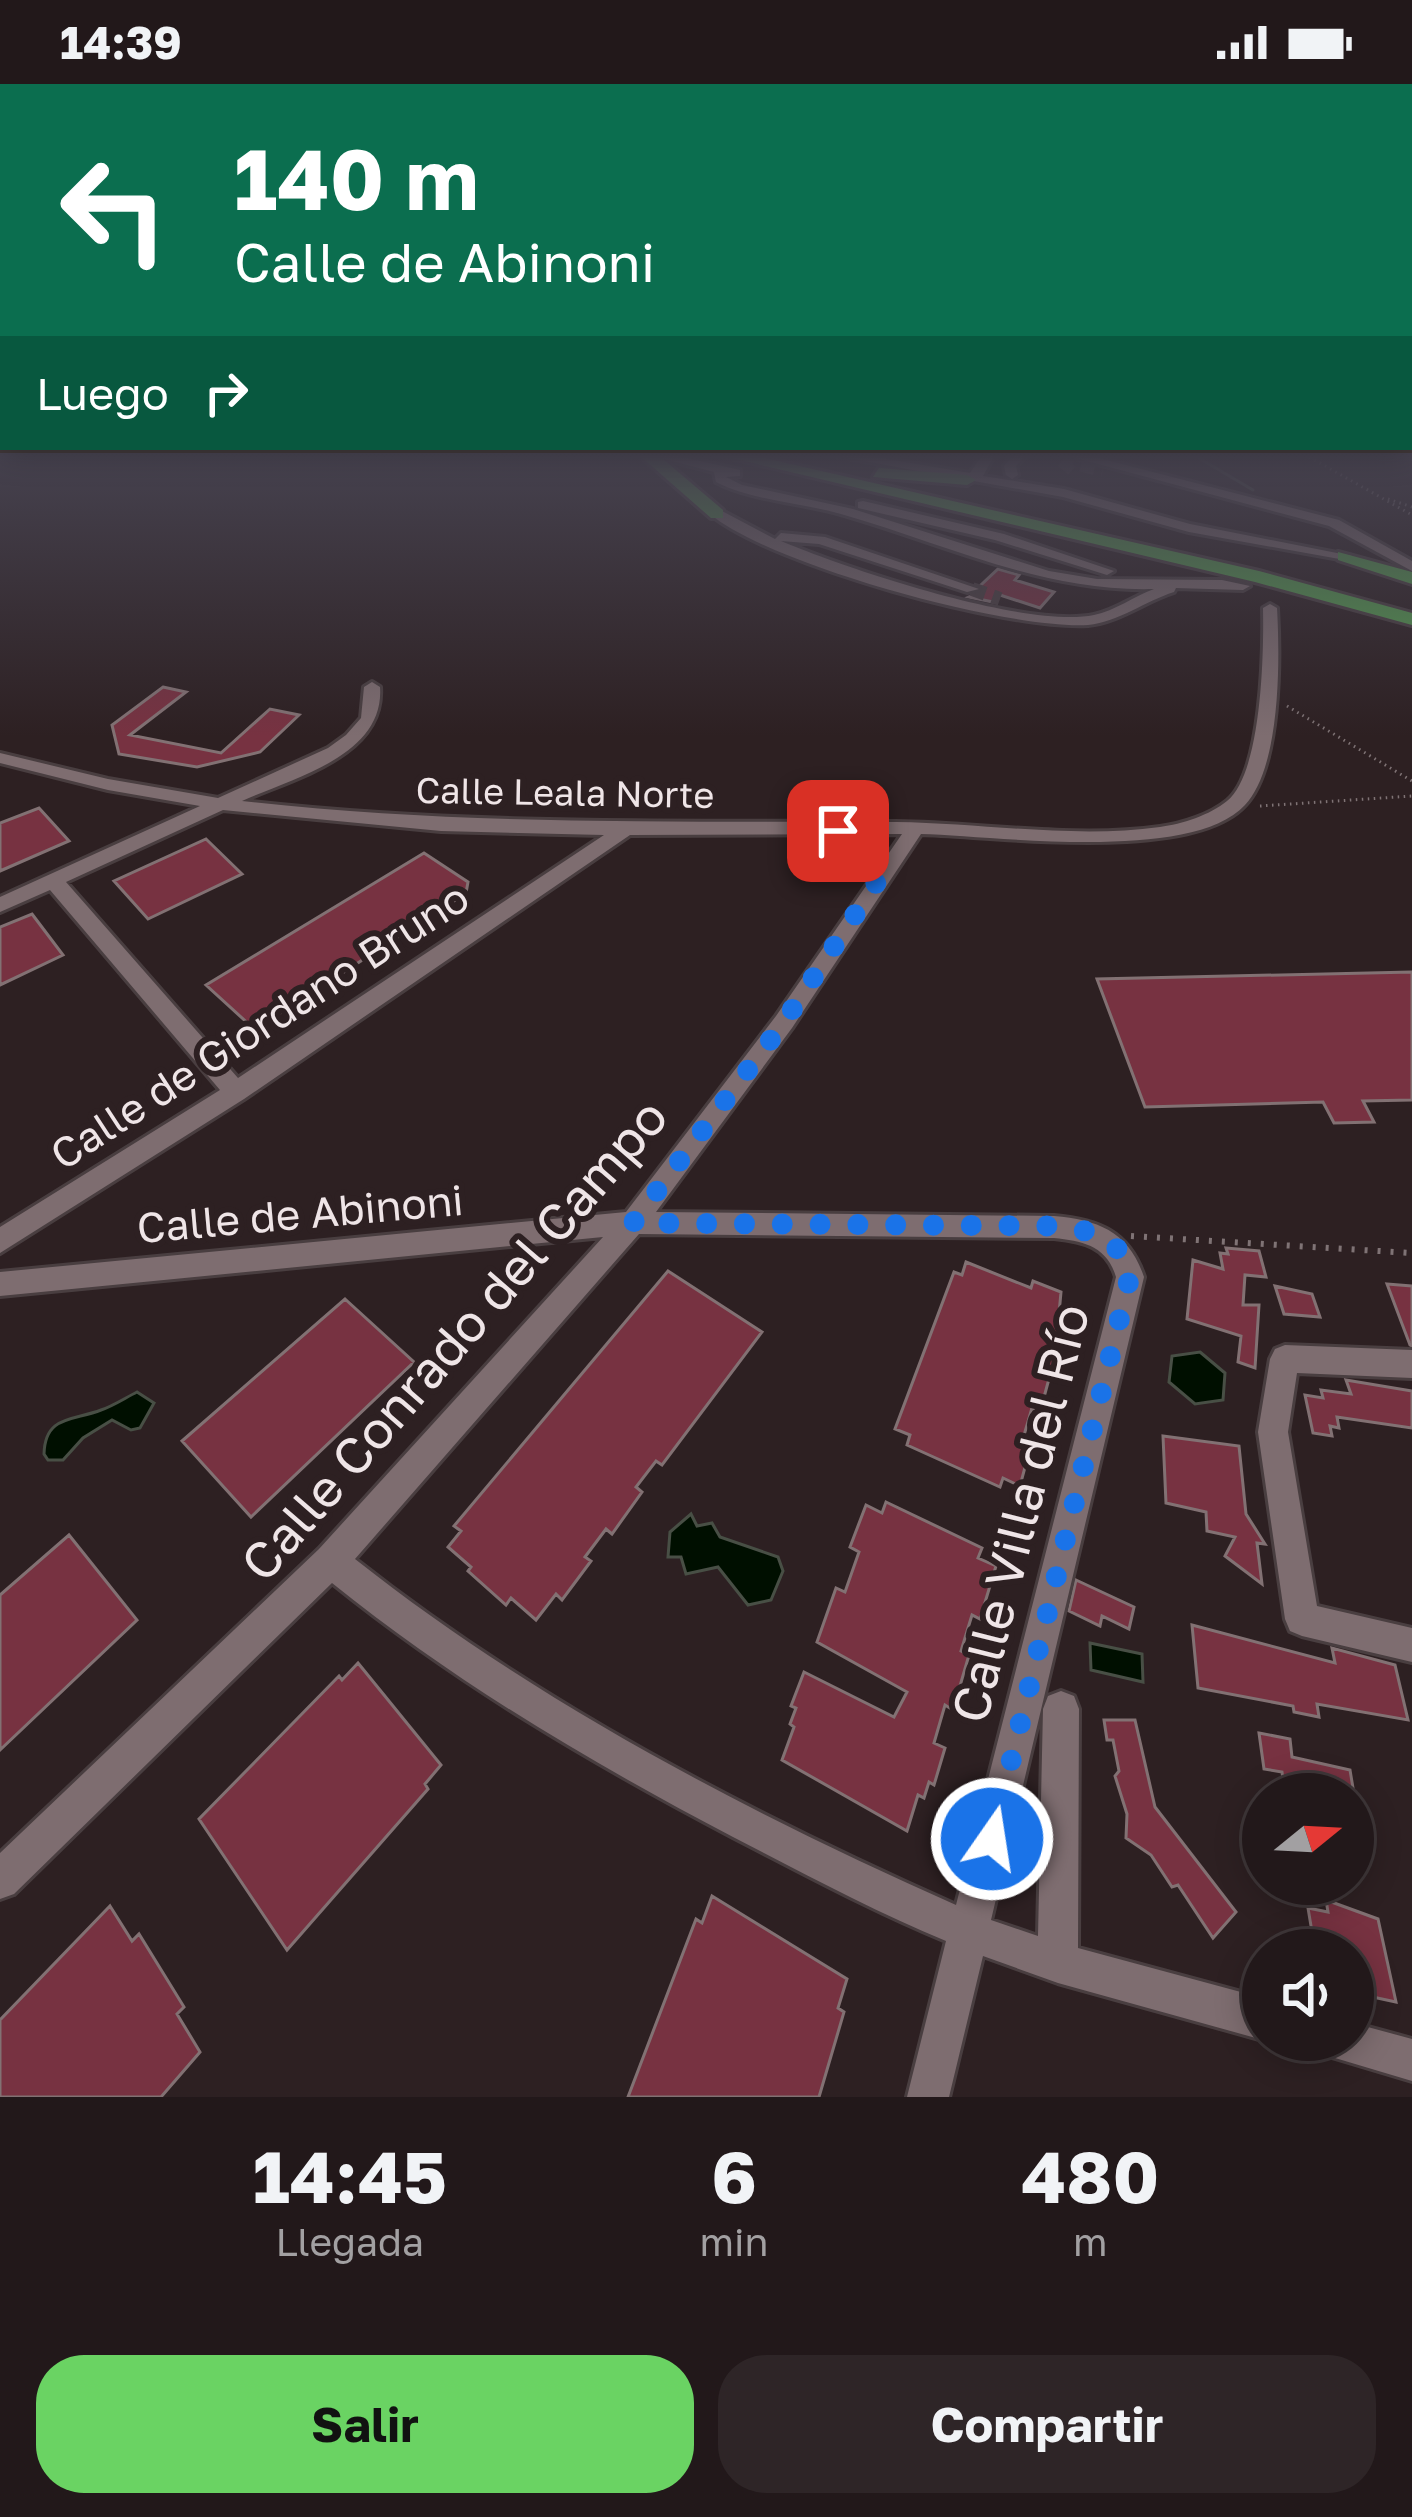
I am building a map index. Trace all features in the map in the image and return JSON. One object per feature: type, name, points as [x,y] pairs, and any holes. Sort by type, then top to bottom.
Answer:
[{"type":"highway","points":[[1122,548],[1280,582],[1412,620]]},
{"type":"highway","points":[[1203,548],[1412,603]]},
{"type":"highway","points":[[1345,556],[1412,578]]},
{"type":"highway","points":[[1233,585],[1412,620]]},
{"type":"street","points":[[784,548],[988,611],[1092,620],[1156,592],[1233,585]]},
{"type":"street","points":[[846,548],[972,589]]},
{"type":"street","points":[[945,548],[1092,583],[1183,580]]},
{"type":"street","points":[[982,548],[1000,562]]},
{"type":"street","points":[[1027,548],[1091,568],[1233,585]]},
{"type":"street","points":[[1304,548],[1345,556]]},
{"type":"street","points":[[1340,548],[1372,565]]},
{"type":"street","points":[[1378,548],[1412,567]]},
{"type":"street","points":[[1000,599],[1039,615]]},
{"type":"street","points":[[1230,806],[1251,782],[1272,668],[1270,608]]},
{"type":"street","points":[[0,905],[222,805],[363,733],[374,709],[372,687]]},
{"type":"street","name":"Calle Leala Norte","points":[[0,758],[64,776],[222,805],[528,828],[916,828],[1135,835],[1193,824],[1230,806]]},
{"type":"street","points":[[528,828],[557,845],[560,874]]},
{"type":"street","name":"Calle Conrado del Campo","points":[[0,1880],[331,1561],[633,1223],[784,1022],[916,828]]},
{"type":"street","points":[[826,829],[862,841],[876,856],[882,874]]},
{"type":"street","name":"Calle de Giordano Bruno","points":[[0,1241],[236,1092],[625,830]]},
{"type":"street","points":[[53,881],[236,1092]]},
{"type":"street","name":"Calle de Abinoni","points":[[0,1284],[633,1223],[1054,1226],[1087,1229],[1110,1239]]},
{"type":"street","name":"Calle Villa del Río","points":[[928,2097],[1130,1276],[1126,1259],[1110,1239]]},
{"type":"street","points":[[1412,1364],[1285,1359],[1273,1432],[1302,1619],[1412,1645]]},
{"type":"street","points":[[331,1561],[432,1641],[591,1744],[969,1936],[1242,2013]]},
{"type":"street","points":[[1058,1963],[1061,1709]]},
{"type":"street","points":[[1374,2049],[1412,2060]]},
{"type":"path","points":[[1265,695],[1412,781]]},
{"type":"path","points":[[1230,806],[1412,796]]},
{"type":"path","points":[[1110,1239],[1144,1234],[1412,1253]]},
{"type":"shaded area","points":[[1200,1352],[1225,1373],[1223,1400],[1195,1404],[1169,1382],[1172,1356]]},
{"type":"shaded area","points":[[137,1392],[154,1403],[140,1428],[131,1430],[112,1420],[83,1438],[63,1460],[48,1460],[46,1441],[55,1426]]},
{"type":"shaded area","points":[[691,1514],[697,1526],[712,1523],[720,1537],[778,1557],[783,1571],[771,1600],[748,1605],[718,1567],[686,1574],[681,1557],[668,1557],[670,1532]]},
{"type":"shaded area","points":[[1090,1643],[1142,1654],[1143,1682],[1091,1670]]},
{"type":"building","points":[[998,569],[1019,575],[1015,580],[1054,592],[1040,608],[1000,595],[993,602],[969,597],[983,591],[981,585]]},
{"type":"building","points":[[163,687],[186,692],[130,735],[221,753],[270,709],[299,715],[260,752],[197,767],[119,754],[112,725]]},
{"type":"building","points":[[39,808],[69,841],[0,871],[0,823]]},
{"type":"building","points":[[206,839],[242,874],[148,919],[114,881]]},
{"type":"building","points":[[424,853],[468,882],[466,893],[282,1012],[253,1028],[206,985]]},
{"type":"building","points":[[32,914],[63,955],[0,985],[0,927]]},
{"type":"building","points":[[1412,972],[1412,1100],[1363,1101],[1374,1122],[1334,1123],[1323,1102],[1145,1107],[1097,979]]},
{"type":"building","points":[[1226,1248],[1259,1251],[1266,1277],[1245,1275],[1243,1305],[1259,1305],[1255,1368],[1238,1362],[1241,1336],[1187,1319],[1193,1260],[1223,1269],[1220,1253],[1228,1254]]},
{"type":"building","points":[[966,1262],[1031,1288],[1033,1281],[1061,1292],[1059,1314],[1066,1316],[1040,1412],[1032,1408],[1022,1442],[1031,1445],[1020,1486],[1003,1478],[1000,1487],[907,1445],[910,1435],[895,1429],[954,1272],[962,1275]]},
{"type":"building","points":[[668,1271],[762,1332],[662,1465],[656,1461],[636,1487],[642,1492],[612,1534],[606,1529],[585,1557],[591,1561],[562,1600],[556,1594],[536,1620],[511,1598],[506,1605],[468,1571],[471,1567],[448,1547],[461,1531],[454,1526]]},
{"type":"building","points":[[1387,1284],[1412,1286],[1412,1346],[1410,1345]]},
{"type":"building","points":[[1275,1286],[1312,1294],[1320,1317],[1284,1314]]},
{"type":"building","points":[[345,1299],[414,1362],[251,1517],[182,1441]]},
{"type":"building","points":[[1346,1380],[1412,1391],[1412,1428],[1337,1417],[1339,1428],[1330,1426],[1332,1436],[1313,1433],[1305,1395],[1323,1398],[1321,1390],[1351,1394]]},
{"type":"building","points":[[1163,1436],[1239,1446],[1246,1514],[1265,1544],[1257,1543],[1262,1584],[1225,1556],[1235,1537],[1207,1531],[1206,1512],[1166,1503]]},
{"type":"building","points":[[886,1502],[982,1548],[978,1558],[996,1566],[980,1619],[972,1615],[961,1651],[969,1655],[953,1710],[945,1705],[934,1743],[945,1748],[934,1785],[929,1782],[924,1798],[918,1795],[907,1831],[782,1760],[794,1727],[790,1724],[796,1708],[791,1706],[804,1672],[894,1717],[907,1692],[817,1642],[836,1588],[845,1592],[859,1552],[850,1547],[866,1505],[882,1513]]},
{"type":"building","points":[[69,1535],[137,1620],[0,1750],[0,1595]]},
{"type":"building","points":[[1076,1580],[1134,1607],[1129,1629],[1102,1616],[1100,1626],[1069,1611]]},
{"type":"building","points":[[1192,1625],[1335,1663],[1332,1648],[1395,1665],[1408,1720],[1317,1704],[1319,1717],[1294,1712],[1293,1706],[1198,1688]]},
{"type":"building","points":[[358,1663],[441,1765],[425,1784],[428,1789],[287,1950],[199,1819],[339,1676],[342,1680]]},
{"type":"building","points":[[1104,1720],[1135,1720],[1155,1807],[1236,1912],[1213,1938],[1178,1885],[1172,1887],[1151,1855],[1126,1838],[1127,1814],[1115,1776],[1119,1771]]},
{"type":"building","points":[[1259,1733],[1290,1739],[1292,1757],[1350,1773],[1282,1773],[1264,1769]]},
{"type":"building","points":[[712,1896],[847,1979],[838,2008],[844,2012],[819,2097],[628,2097],[696,1919],[702,1923]]},
{"type":"building","points":[[1327,1905],[1340,1905],[1378,1919],[1396,2002],[1374,1997],[1374,1929],[1312,1929],[1308,1908],[1328,1912]]},
{"type":"building","points":[[110,1906],[132,1941],[139,1934],[184,2007],[177,2014],[200,2052],[161,2097],[0,2097],[0,2020]]},
{"type":"tunnel","points":[[972,589],[1000,599]]},
{"type":"route","points":[[838,831],[862,841],[876,856],[882,874],[784,1022],[633,1223],[1054,1226],[1087,1229],[1110,1239],[1126,1259],[1130,1276],[992,1839]]}]
